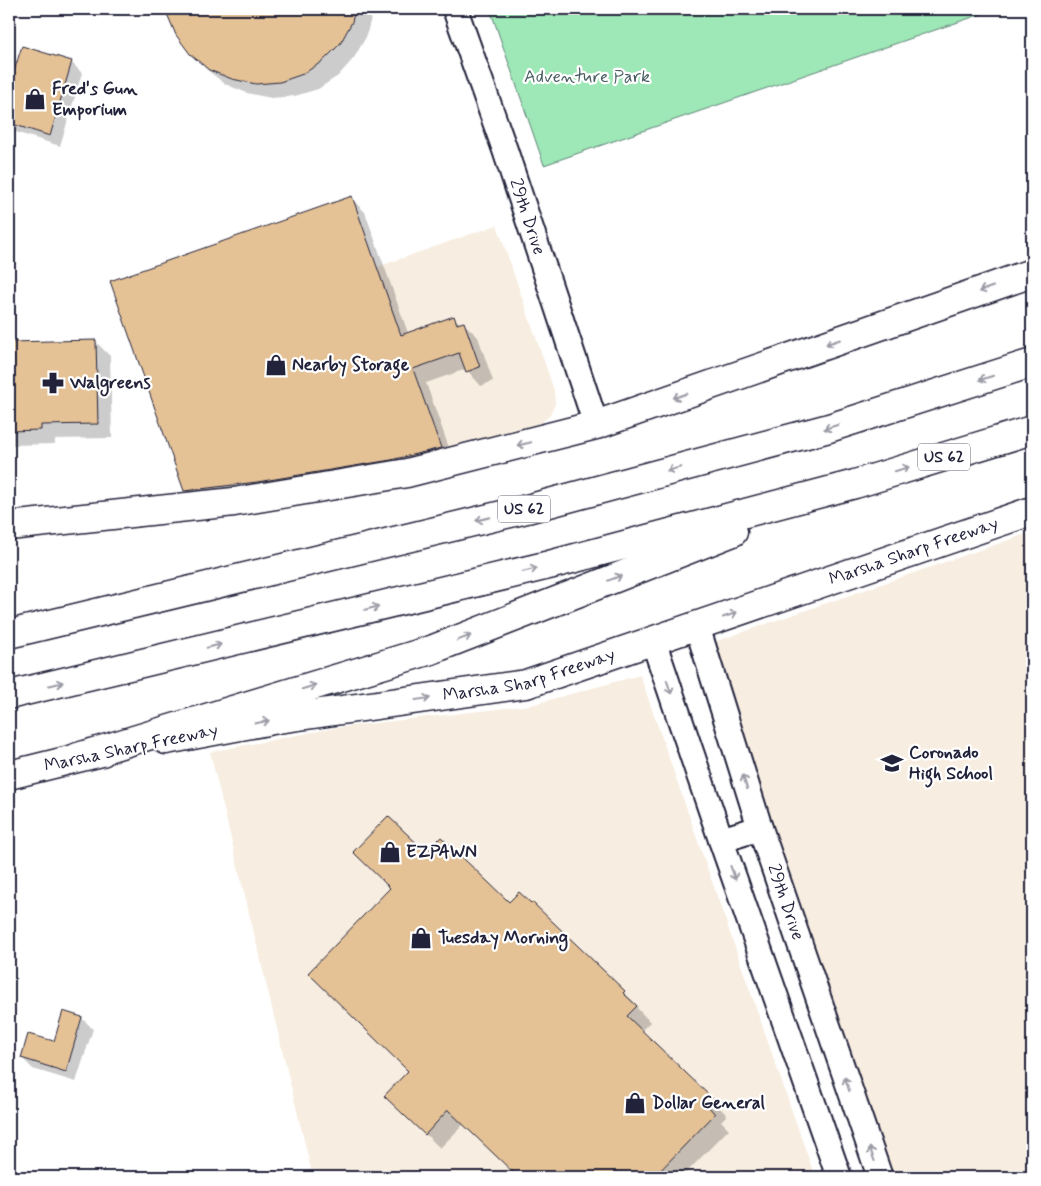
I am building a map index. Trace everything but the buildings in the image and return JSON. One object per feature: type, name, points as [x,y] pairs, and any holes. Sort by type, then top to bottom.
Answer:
[{"type":"main road","points":[[9,526],[234,502],[407,473],[596,425],[1032,272]]},
{"type":"main road","name":"US 62","points":[[9,634],[537,506],[829,428],[1032,363]]},
{"type":"main road","name":"US 62","points":[[9,695],[549,565],[855,484],[1032,430]]},
{"type":"main road","points":[[78,757],[431,650],[855,484]]},
{"type":"main road","name":"Marsha Sharp Freeway","points":[[9,775],[78,757],[278,719],[526,684],[1032,511]]},
{"type":"street","name":"29th Drive","points":[[455,9],[505,150],[596,425]]},
{"type":"street","name":"29th Drive","points":[[697,626],[760,828],[880,1177]]},
{"type":"street","points":[[653,640],[839,1177]]},
{"type":"street","points":[[721,840],[760,828]]},
{"type":"shaded area","points":[[497,225],[554,390],[555,404],[549,416],[541,423],[442,450],[377,267]]},
{"type":"shaded area","name":"Coronado High School","points":[[1032,532],[1032,1177],[893,1177],[713,652],[714,645],[717,641]]},
{"type":"shaded area","points":[[640,675],[815,1177],[313,1177],[210,752],[334,728],[531,705]]},
{"type":"green space","name":"Adventure Park","points":[[490,9],[996,9],[544,165]]},
{"type":"place","name":"Fred's Gun Emporium","points":[[35,99]]},
{"type":"place","name":"Nearby Storage","points":[[276,365]]},
{"type":"place","name":"Walgreens","points":[[53,383]]},
{"type":"place","name":"Coronado High School","points":[[892,763]]},
{"type":"place","name":"EZPAWN","points":[[390,852]]},
{"type":"place","name":"Tuesday Morning","points":[[421,938]]},
{"type":"place","name":"Dollar General","points":[[635,1103]]}]
